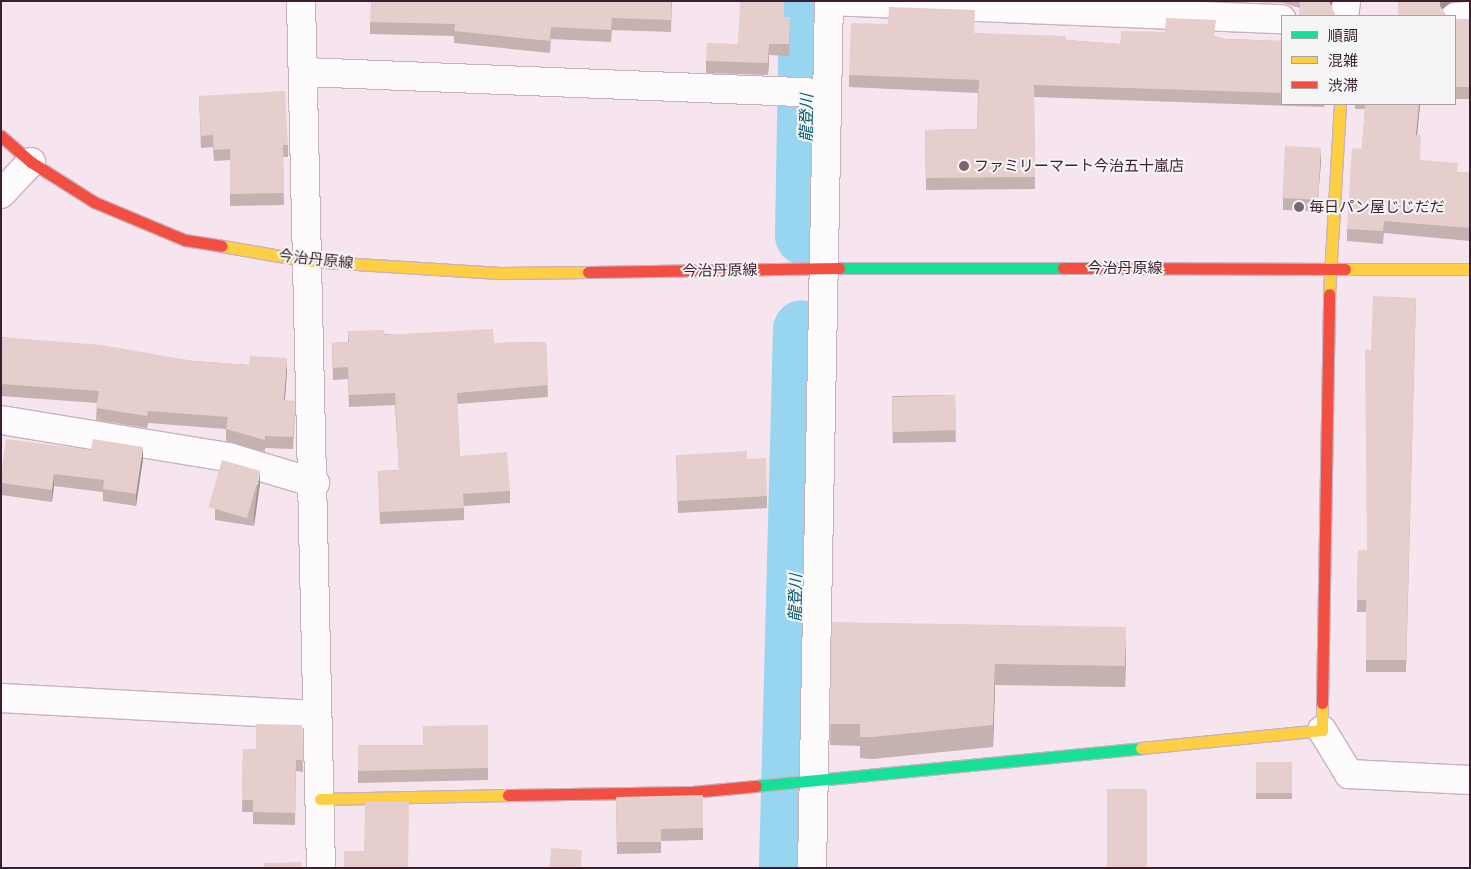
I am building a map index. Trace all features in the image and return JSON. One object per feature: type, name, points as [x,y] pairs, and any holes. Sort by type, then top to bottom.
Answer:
[{"type":"street","points":[[302,1],[315,482],[316,715],[321,868]]},
{"type":"street","points":[[812,868],[825,268],[824,93],[829,1],[1281,19]]},
{"type":"street","points":[[1344,15],[1346,1]]},
{"type":"street","points":[[1456,17],[1470,16]]},
{"type":"street","points":[[304,72],[824,93]]},
{"type":"street","points":[[1340,105],[1329,269],[1322,730],[1350,774],[1470,780]]},
{"type":"street","name":"今治丹原線","points":[[1,136],[31,162],[94,202],[185,240],[309,261],[500,274],[825,268],[1470,269]]},
{"type":"street","points":[[1,194],[31,162]]},
{"type":"street","points":[[1,420],[228,457],[315,482]]},
{"type":"street","points":[[1,698],[316,715]]},
{"type":"street","points":[[320,799],[692,792],[1322,730]]},
{"type":"building","points":[[371,1],[671,1],[671,20],[612,18],[611,30],[551,27],[550,41],[454,31],[455,24],[370,22]]},
{"type":"building","points":[[740,1],[784,1],[784,17],[790,17],[789,44],[769,44],[768,63],[706,61],[707,43],[738,44]]},
{"type":"building","points":[[1300,1],[1329,1],[1336,15],[1299,15]]},
{"type":"building","points":[[1398,1],[1440,1],[1440,6],[1446,15],[1398,15]]},
{"type":"building","points":[[889,7],[975,10],[974,33],[1066,36],[1066,40],[1120,44],[1121,31],[1165,32],[1166,18],[1216,20],[1214,36],[1225,39],[1281,41],[1281,93],[1034,85],[1035,177],[926,178],[925,130],[977,129],[979,80],[849,75],[851,23],[888,24]]},
{"type":"building","points":[[1456,19],[1470,19],[1470,87],[1456,87]]},
{"type":"building","points":[[285,91],[288,145],[283,145],[284,193],[230,194],[230,149],[214,150],[213,135],[201,136],[199,96]]},
{"type":"building","points":[[1365,105],[1419,105],[1416,135],[1421,135],[1420,160],[1458,163],[1457,172],[1470,173],[1470,228],[1384,221],[1383,231],[1347,229],[1352,148],[1362,149]]},
{"type":"building","points":[[1285,146],[1321,148],[1318,200],[1282,198]]},
{"type":"building","points":[[1373,296],[1416,298],[1406,660],[1366,660],[1366,600],[1357,600],[1358,550],[1367,550],[1365,350],[1371,350]]},
{"type":"building","points":[[493,329],[494,343],[546,342],[548,385],[457,393],[460,456],[507,452],[510,491],[463,494],[464,508],[380,512],[378,471],[399,470],[395,393],[349,395],[348,367],[333,368],[332,343],[349,342],[348,331],[384,330],[384,335]]},
{"type":"building","points":[[1,337],[101,345],[194,361],[249,365],[250,356],[287,358],[284,400],[295,401],[293,437],[265,436],[265,440],[226,429],[228,417],[148,411],[147,416],[96,408],[99,391],[1,384]]},
{"type":"building","points":[[955,395],[956,430],[893,432],[892,397]]},
{"type":"building","points":[[6,439],[91,450],[93,439],[143,447],[136,494],[103,489],[104,480],[54,474],[52,490],[1,483]]},
{"type":"building","points":[[747,451],[747,459],[766,458],[767,496],[678,501],[676,455]]},
{"type":"building","points":[[222,460],[260,471],[247,518],[208,507]]},
{"type":"building","points":[[832,622],[1126,627],[1125,666],[995,664],[993,725],[860,737],[860,724],[830,724]]},
{"type":"building","points":[[256,724],[302,725],[303,760],[296,760],[295,813],[253,812],[253,800],[242,800],[243,749],[256,749]]},
{"type":"building","points":[[488,725],[488,768],[358,771],[358,745],[423,745],[423,726]]},
{"type":"building","points":[[1256,762],[1292,762],[1292,793],[1256,793]]},
{"type":"building","points":[[1107,789],[1147,789],[1147,868],[1107,868]]},
{"type":"building","points":[[703,795],[703,828],[661,829],[661,842],[617,842],[616,797]]},
{"type":"building","points":[[409,801],[408,868],[344,868],[344,851],[364,851],[365,802]]},
{"type":"building","points":[[551,848],[582,850],[581,868],[550,868]]},
{"type":"building","points":[[301,862],[301,868],[264,868],[264,863]]},
{"type":"waterway","name":"龍登川","points":[[804,236],[808,1]]},
{"type":"waterway","name":"龍登川","points":[[788,868],[802,329]]},
{"type":"traffic: fast","points":[[839,268],[1063,268]]},
{"type":"traffic: fast","points":[[756,786],[1141,748]]},
{"type":"traffic: slow","points":[[1329,294],[1340,105]]},
{"type":"traffic: slow","points":[[222,246],[309,261],[500,273],[588,272]]},
{"type":"traffic: slow","points":[[1345,269],[1470,269]]},
{"type":"traffic: slow","points":[[1141,748],[1322,730],[1322,703]]},
{"type":"traffic: slow","points":[[320,799],[508,795]]},
{"type":"traffic: jam","points":[[1,136],[31,162],[94,202],[185,240],[222,246]]},
{"type":"traffic: jam","points":[[588,272],[839,268]]},
{"type":"traffic: jam","points":[[1063,268],[1345,269]]},
{"type":"traffic: jam","points":[[1322,703],[1329,294]]},
{"type":"traffic: jam","points":[[508,795],[692,792],[756,786]]},
{"type":"place","name":"ファミリーマート今治五十嵐店","points":[[964,166]]},
{"type":"place","name":"毎日パン屋じじだだ","points":[[1299,207]]}]
